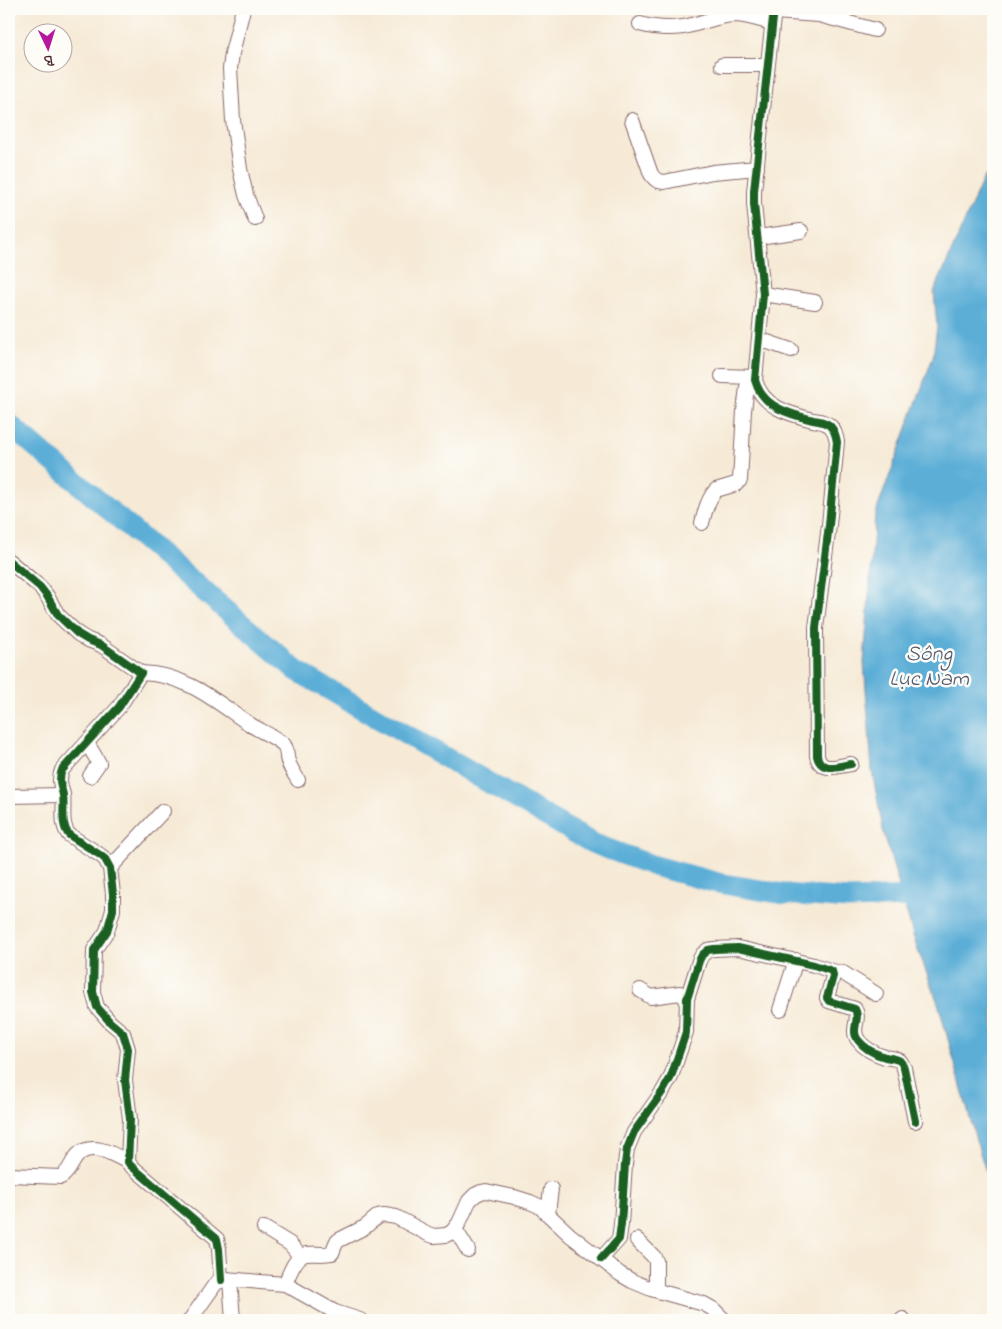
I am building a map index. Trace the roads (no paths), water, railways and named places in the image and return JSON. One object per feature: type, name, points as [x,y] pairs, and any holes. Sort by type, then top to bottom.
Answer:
[{"type":"street","points":[[243,9],[230,69],[233,120],[246,195],[256,219]]},
{"type":"street","points":[[640,24],[653,28],[675,28],[734,15],[819,15],[875,30]]},
{"type":"street","points":[[773,15],[754,204],[763,294],[755,379],[763,396],[778,409],[825,423],[835,432],[837,442],[829,525],[816,628],[817,756],[822,766],[850,764]]},
{"type":"street","points":[[722,65],[767,65]]},
{"type":"street","points":[[632,120],[651,174],[655,180],[664,182],[713,172],[757,168]]},
{"type":"street","points":[[758,237],[801,231]]},
{"type":"street","points":[[763,294],[815,302]]},
{"type":"street","points":[[759,340],[791,350]]},
{"type":"street","points":[[722,376],[755,379]]},
{"type":"street","points":[[702,523],[707,504],[714,492],[736,484],[740,480],[747,387],[755,379]]},
{"type":"street","points":[[9,562],[40,587],[58,616],[78,634],[101,645],[141,674],[154,674],[181,680],[198,689],[252,726],[282,743],[286,748],[288,761],[298,780]]},
{"type":"street","points":[[128,1162],[130,1119],[125,1080],[128,1049],[123,1033],[97,1007],[93,992],[94,950],[107,931],[113,910],[110,868],[105,859],[72,838],[66,831],[60,777],[62,770],[119,707],[141,674]]},
{"type":"street","points":[[87,743],[99,764],[90,776]]},
{"type":"street","points":[[9,796],[63,795]]},
{"type":"street","points":[[110,868],[162,811]]},
{"type":"street","points":[[601,1259],[618,1239],[627,1149],[634,1132],[671,1077],[686,1032],[687,999],[702,955],[708,950],[738,948],[814,964],[843,973],[876,994]]},
{"type":"street","points":[[780,1010],[796,960]]},
{"type":"street","points":[[832,971],[833,976],[827,998],[829,1001],[856,1009],[857,1017],[854,1033],[856,1039],[872,1052],[901,1062],[904,1068],[915,1121]]},
{"type":"street","points":[[640,990],[651,997],[680,993],[687,999]]},
{"type":"street","points":[[9,1175],[61,1177],[67,1174],[78,1155],[84,1151],[91,1150],[108,1153],[128,1162],[217,1239],[233,1320]]},
{"type":"street","points":[[548,1213],[551,1189]]},
{"type":"street","points":[[285,1284],[300,1256],[332,1253],[336,1243],[365,1227],[378,1216],[396,1217],[434,1236],[446,1235],[455,1229],[469,1201],[475,1195],[486,1191],[539,1206],[570,1235],[632,1282],[704,1304],[713,1309],[724,1320]]},
{"type":"street","points":[[264,1228],[290,1244],[300,1256]]},
{"type":"street","points":[[455,1229],[468,1250]]},
{"type":"street","points":[[638,1240],[656,1261],[656,1290]]},
{"type":"street","points":[[190,1320],[216,1283],[225,1280],[285,1284],[337,1316],[360,1320]]},
{"type":"water","name":"Sông Lục Nam","points":[[993,167],[993,1194],[938,1003],[916,945],[883,830],[872,770],[864,663],[875,515],[933,357],[937,327],[934,292],[983,179]]},
{"type":"waterway","points":[[9,424],[297,671],[592,843],[654,866],[718,883],[784,894],[849,899],[915,897],[931,894]]}]
